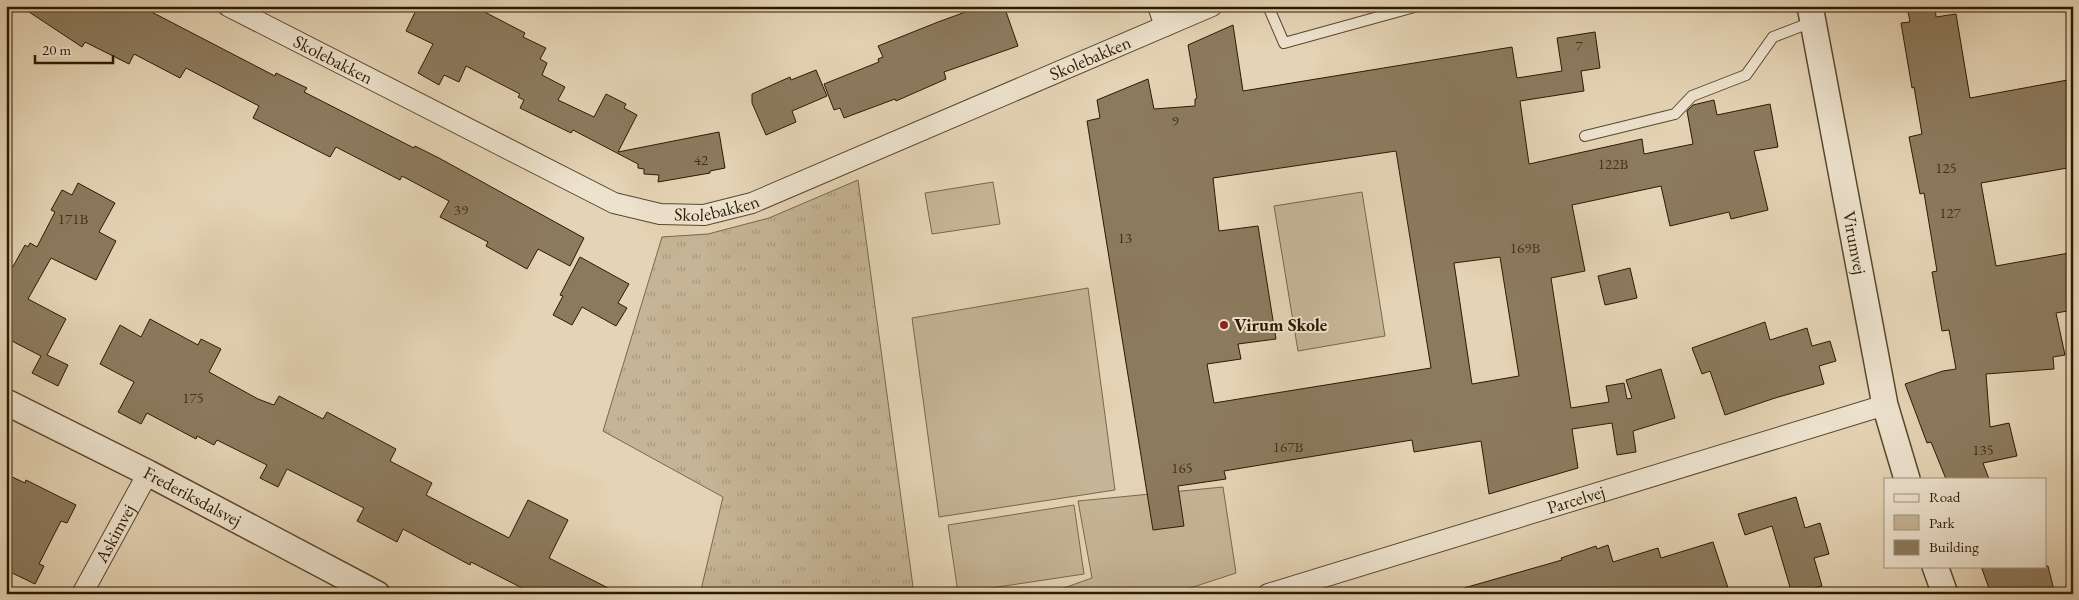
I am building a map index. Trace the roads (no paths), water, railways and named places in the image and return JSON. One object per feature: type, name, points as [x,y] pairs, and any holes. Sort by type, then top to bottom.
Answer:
[{"type":"street","name":"Skolebakken","points":[[228,6],[614,203],[660,214],[674,215],[704,215],[752,203],[1212,6]]},
{"type":"street","points":[[1158,6],[1165,26]]},
{"type":"street","name":"Virumvej","points":[[1812,14],[1885,404],[1907,478]]},
{"type":"street","name":"Frederiksdalsvej","points":[[6,402],[148,473],[377,594]]},
{"type":"street","name":"Parcelvej","points":[[1268,594],[1885,404]]},
{"type":"street","name":"Askimvej","points":[[82,594],[148,473]]},
{"type":"street","points":[[1937,568],[1945,594]]},
{"type":"lane","points":[[1268,6],[1284,43],[1418,6]]},
{"type":"lane","points":[[1585,136],[1675,114],[1692,96],[1746,76],[1773,37],[1812,14]]},
{"type":"place","name":"Virum Skole","points":[[1224,325]]}]
